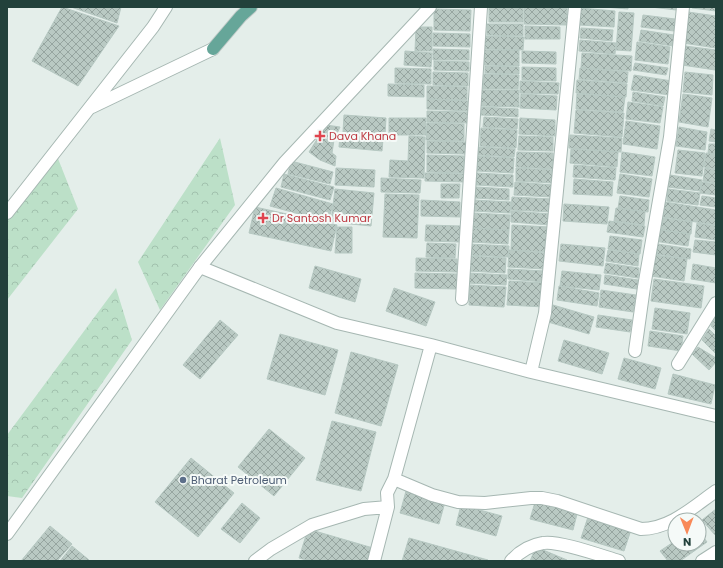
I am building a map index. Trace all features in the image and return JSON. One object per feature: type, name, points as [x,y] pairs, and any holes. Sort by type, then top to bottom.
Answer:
[{"type":"main road","points":[[213,50],[250,7]]},
{"type":"street","points":[[7,213],[153,27],[166,7]]},
{"type":"street","points":[[7,534],[200,267],[285,162],[430,7]]},
{"type":"street","points":[[462,299],[482,7]]},
{"type":"street","points":[[531,372],[546,313],[575,7]]},
{"type":"street","points":[[635,351],[670,136],[683,7]]},
{"type":"street","points":[[89,108],[213,50]]},
{"type":"street","points":[[200,267],[337,323],[431,345],[531,372],[716,416]]},
{"type":"street","points":[[678,364],[716,303]]},
{"type":"street","points":[[374,561],[388,507],[387,493],[394,479],[431,345]]},
{"type":"street","points":[[394,479],[432,495],[458,502],[485,503],[531,498],[542,498],[557,501],[641,529],[661,527],[680,516],[716,491]]},
{"type":"street","points":[[255,561],[271,549],[312,525],[364,509],[388,507]]},
{"type":"street","points":[[511,561],[523,551],[544,543],[556,543],[604,559],[619,561]]},
{"type":"street","points":[[702,561],[716,552]]},
{"type":"green space","points":[[220,138],[235,205],[160,310],[138,262]]},
{"type":"green space","points":[[55,151],[78,209],[7,300],[7,213]]},
{"type":"green space","points":[[116,288],[132,340],[22,498],[7,496],[7,435]]},
{"type":"building","points":[[62,7],[119,26],[78,86],[32,61]]},
{"type":"building","points":[[71,7],[121,7],[117,23]]},
{"type":"building","points":[[489,7],[523,8],[523,22],[489,22]]},
{"type":"building","points":[[524,7],[567,7],[567,25],[524,24]]},
{"type":"building","points":[[605,7],[628,7],[628,9]]},
{"type":"building","points":[[651,7],[677,7],[676,10]]},
{"type":"building","points":[[716,7],[716,11],[692,8]]},
{"type":"building","points":[[580,8],[615,11],[614,27],[579,25]]},
{"type":"building","points":[[434,9],[471,10],[470,31],[434,30]]},
{"type":"building","points":[[619,12],[634,13],[631,51],[616,50]]},
{"type":"building","points":[[688,12],[716,16],[716,48],[683,43]]},
{"type":"building","points":[[643,15],[675,19],[674,31],[641,27]]},
{"type":"building","points":[[487,24],[523,24],[523,36],[487,35]]},
{"type":"building","points":[[525,26],[560,27],[560,39],[525,39]]},
{"type":"building","points":[[416,27],[432,27],[432,51],[415,51]]},
{"type":"building","points":[[581,28],[613,30],[612,41],[580,38]]},
{"type":"building","points":[[641,30],[674,35],[673,46],[639,41]]},
{"type":"building","points":[[433,33],[470,34],[470,47],[433,46]]},
{"type":"building","points":[[485,36],[524,37],[523,50],[484,49]]},
{"type":"building","points":[[580,40],[616,43],[615,54],[579,51]]},
{"type":"building","points":[[637,42],[670,47],[668,64],[635,60]]},
{"type":"building","points":[[685,46],[716,50],[715,70],[682,65]]},
{"type":"building","points":[[433,49],[469,50],[469,60],[433,60]]},
{"type":"building","points":[[484,50],[519,50],[519,66],[484,65]]},
{"type":"building","points":[[405,51],[432,53],[431,67],[404,65]]},
{"type":"building","points":[[522,51],[556,52],[556,64],[522,63]]},
{"type":"building","points":[[582,53],[632,56],[631,71],[581,68]]},
{"type":"building","points":[[434,61],[469,62],[469,71],[434,70]]},
{"type":"building","points":[[635,63],[668,68],[666,75],[633,70]]},
{"type":"building","points":[[485,66],[519,67],[519,74],[485,73]]},
{"type":"building","points":[[522,67],[556,68],[556,81],[522,80]]},
{"type":"building","points":[[395,68],[431,69],[431,84],[395,83]]},
{"type":"building","points":[[580,68],[628,72],[627,83],[579,79]]},
{"type":"building","points":[[433,72],[468,73],[468,86],[433,85]]},
{"type":"building","points":[[685,72],[713,75],[712,95],[683,92]]},
{"type":"building","points":[[484,74],[519,75],[518,89],[483,89]]},
{"type":"building","points":[[634,75],[672,81],[670,95],[631,90]]},
{"type":"building","points":[[577,80],[627,84],[626,97],[576,93]]},
{"type":"building","points":[[520,81],[559,83],[558,94],[520,93]]},
{"type":"building","points":[[388,84],[424,85],[424,97],[388,96]]},
{"type":"building","points":[[427,86],[467,87],[467,100],[427,99]]},
{"type":"building","points":[[481,90],[519,90],[519,107],[481,106]]},
{"type":"building","points":[[633,92],[665,97],[663,106],[632,101]]},
{"type":"building","points":[[521,94],[557,96],[556,110],[520,108]]},
{"type":"building","points":[[577,94],[625,97],[623,112],[576,109]]},
{"type":"building","points":[[683,94],[712,98],[708,127],[679,122]]},
{"type":"building","points":[[427,99],[468,101],[468,111],[427,109]]},
{"type":"building","points":[[628,102],[663,107],[660,123],[626,119]]},
{"type":"building","points":[[482,107],[518,109],[518,117],[481,115]]},
{"type":"building","points":[[576,110],[624,113],[622,137],[574,133]]},
{"type":"building","points":[[427,111],[467,112],[467,123],[427,122]]},
{"type":"building","points":[[344,115],[386,118],[385,135],[343,132]]},
{"type":"building","points":[[484,117],[518,119],[517,129],[483,127]]},
{"type":"building","points":[[389,118],[426,118],[426,135],[389,135]]},
{"type":"building","points":[[520,118],[555,120],[555,136],[519,134]]},
{"type":"building","points":[[626,121],[660,126],[657,149],[623,144]]},
{"type":"building","points":[[427,123],[464,124],[464,141],[426,140]]},
{"type":"building","points":[[326,125],[340,127],[334,140],[332,153],[336,156],[335,166],[320,160],[309,152]]},
{"type":"building","points":[[679,127],[707,132],[705,150],[676,146]]},
{"type":"building","points":[[481,128],[517,130],[516,148],[480,146]]},
{"type":"building","points":[[711,129],[716,130],[716,142],[709,141]]},
{"type":"building","points":[[340,135],[383,139],[382,151],[339,147]]},
{"type":"building","points":[[570,135],[622,138],[621,152],[569,148]]},
{"type":"building","points":[[409,136],[425,137],[424,178],[389,177],[390,160],[408,161]]},
{"type":"building","points":[[519,136],[553,137],[553,151],[518,150]]},
{"type":"building","points":[[427,141],[466,142],[465,154],[427,153]]},
{"type":"building","points":[[709,144],[716,144],[716,154],[708,153]]},
{"type":"building","points":[[479,147],[515,149],[514,157],[478,155]]},
{"type":"building","points":[[571,149],[618,152],[617,167],[570,163]]},
{"type":"building","points":[[678,150],[705,153],[702,176],[675,173]]},
{"type":"building","points":[[517,152],[553,153],[553,169],[516,167]]},
{"type":"building","points":[[622,152],[655,157],[652,176],[620,172]]},
{"type":"building","points":[[706,153],[716,155],[716,169],[704,167]]},
{"type":"building","points":[[427,155],[464,156],[464,173],[427,172]]},
{"type":"building","points":[[478,156],[514,158],[513,173],[477,171]]},
{"type":"building","points":[[291,161],[333,172],[330,184],[288,174]]},
{"type":"building","points":[[574,165],[616,168],[615,180],[573,177]]},
{"type":"building","points":[[336,168],[375,170],[374,187],[335,185]]},
{"type":"building","points":[[516,168],[554,170],[553,183],[516,181]]},
{"type":"building","points":[[705,168],[716,170],[716,183],[703,181]]},
{"type":"building","points":[[425,173],[467,174],[466,182],[425,181]]},
{"type":"building","points":[[476,173],[513,175],[513,187],[476,185]]},
{"type":"building","points":[[284,174],[334,187],[330,200],[281,187]]},
{"type":"building","points":[[620,174],[652,179],[649,197],[617,193]]},
{"type":"building","points":[[670,175],[702,180],[700,191],[668,187]]},
{"type":"building","points":[[381,178],[421,180],[420,193],[381,192]]},
{"type":"building","points":[[574,179],[613,182],[612,196],[573,194]]},
{"type":"building","points":[[515,182],[553,185],[552,197],[514,195]]},
{"type":"building","points":[[702,182],[716,184],[716,195],[700,193]]},
{"type":"building","points":[[441,184],[460,184],[459,198],[441,198]]},
{"type":"building","points":[[476,187],[509,189],[509,200],[475,198]]},
{"type":"building","points":[[276,188],[333,204],[328,222],[270,206]]},
{"type":"building","points":[[335,189],[374,193],[371,226],[331,222]]},
{"type":"building","points":[[668,189],[700,193],[698,205],[667,201]]},
{"type":"building","points":[[385,194],[419,195],[417,238],[383,237]]},
{"type":"building","points":[[620,196],[649,200],[648,212],[618,208]]},
{"type":"building","points":[[702,196],[716,198],[716,207],[700,205]]},
{"type":"building","points":[[512,197],[552,199],[552,212],[511,210]]},
{"type":"building","points":[[421,200],[460,202],[460,217],[421,216]]},
{"type":"building","points":[[474,200],[511,202],[510,213],[473,211]]},
{"type":"building","points":[[665,202],[716,210],[716,225],[663,217]]},
{"type":"building","points":[[564,204],[609,207],[607,224],[563,221]]},
{"type":"building","points":[[255,207],[337,225],[331,251],[249,233]]},
{"type":"building","points":[[616,208],[645,212],[644,225],[614,221]]},
{"type":"building","points":[[511,211],[551,214],[550,225],[511,222]]},
{"type":"building","points":[[474,213],[510,215],[509,230],[473,228]]},
{"type":"building","points":[[663,218],[692,222],[691,234],[661,230]]},
{"type":"building","points":[[609,221],[645,226],[643,237],[607,232]]},
{"type":"building","points":[[697,223],[716,226],[716,240],[695,237]]},
{"type":"building","points":[[426,225],[461,226],[461,242],[425,241]]},
{"type":"building","points":[[512,225],[549,227],[548,252],[511,250]]},
{"type":"building","points":[[337,227],[352,227],[352,253],[335,253]]},
{"type":"building","points":[[471,228],[509,230],[508,244],[471,242]]},
{"type":"building","points":[[656,229],[690,234],[688,246],[654,241]]},
{"type":"building","points":[[610,236],[642,240],[640,254],[608,249]]},
{"type":"building","points":[[695,240],[716,242],[716,255],[693,252]]},
{"type":"building","points":[[427,243],[456,244],[455,258],[426,257]]},
{"type":"building","points":[[468,244],[509,246],[508,257],[468,255]]},
{"type":"building","points":[[561,244],[605,248],[603,266],[559,261]]},
{"type":"building","points":[[657,244],[691,249],[690,259],[655,254]]},
{"type":"building","points":[[509,250],[545,253],[544,269],[508,267]]},
{"type":"building","points":[[608,250],[639,254],[638,266],[606,261]]},
{"type":"building","points":[[654,255],[687,259],[684,281],[651,276]]},
{"type":"building","points":[[469,256],[506,258],[505,273],[468,271]]},
{"type":"building","points":[[416,258],[457,259],[457,272],[416,271]]},
{"type":"building","points":[[606,263],[639,268],[638,278],[604,273]]},
{"type":"building","points":[[693,264],[716,268],[716,283],[691,279]]},
{"type":"building","points":[[315,266],[361,279],[355,302],[309,288]]},
{"type":"building","points":[[508,269],[545,271],[544,282],[508,279]]},
{"type":"building","points":[[562,271],[601,275],[599,290],[560,286]]},
{"type":"building","points":[[415,273],[457,274],[457,289],[415,288]]},
{"type":"building","points":[[468,273],[507,275],[506,285],[467,283]]},
{"type":"building","points":[[605,275],[638,280],[637,289],[604,284]]},
{"type":"building","points":[[654,279],[704,286],[701,308],[651,301]]},
{"type":"building","points":[[509,281],[546,283],[544,307],[507,305]]},
{"type":"building","points":[[470,285],[506,287],[504,307],[469,305]]},
{"type":"building","points":[[559,286],[599,293],[597,306],[557,300]]},
{"type":"building","points":[[394,288],[435,302],[426,326],[386,311]]},
{"type":"building","points":[[601,290],[636,295],[633,312],[599,307]]},
{"type":"building","points":[[553,305],[594,317],[589,334],[548,322]]},
{"type":"building","points":[[655,308],[690,313],[687,334],[652,329]]},
{"type":"building","points":[[716,314],[716,331],[711,326]]},
{"type":"building","points":[[598,315],[632,320],[630,332],[596,327]]},
{"type":"building","points":[[220,320],[238,335],[200,379],[183,365]]},
{"type":"building","points":[[709,329],[716,336],[716,354],[702,340]]},
{"type":"building","points":[[650,331],[683,336],[681,351],[648,346]]},
{"type":"building","points":[[280,334],[338,350],[325,395],[267,379]]},
{"type":"building","points":[[564,340],[609,353],[602,374],[558,361]]},
{"type":"building","points":[[698,347],[716,358],[716,362],[709,370],[692,354]]},
{"type":"building","points":[[351,352],[398,365],[381,426],[335,413]]},
{"type":"building","points":[[624,358],[661,368],[655,389],[618,379]]},
{"type":"building","points":[[673,374],[715,385],[711,404],[668,394]]},
{"type":"building","points":[[332,421],[376,432],[361,491],[316,480]]},
{"type":"building","points":[[269,429],[305,458],[274,496],[238,467]]},
{"type":"building","points":[[191,458],[234,493],[198,537],[155,502]]},
{"type":"building","points":[[406,491],[445,502],[439,524],[400,513]]},
{"type":"building","points":[[536,499],[578,510],[573,530],[530,519]]},
{"type":"building","points":[[242,503],[260,518],[240,543],[221,529]]},
{"type":"building","points":[[461,505],[502,516],[496,536],[456,525]]},
{"type":"building","points":[[716,509],[715,535],[707,526],[707,516]]},
{"type":"building","points":[[588,517],[631,530],[624,551],[581,538]]},
{"type":"building","points":[[50,526],[72,544],[57,561],[21,561]]},
{"type":"building","points":[[308,529],[373,548],[370,561],[310,561],[299,558]]},
{"type":"building","points":[[409,538],[488,560],[488,561],[402,561]]},
{"type":"building","points":[[72,546],[89,560],[60,561]]},
{"type":"building","points":[[667,546],[667,552],[693,552],[680,561],[668,561],[660,551]]},
{"type":"building","points":[[536,547],[567,560],[567,561],[530,561]]},
{"type":"place","name":"Dava Khana","points":[[320,136]]},
{"type":"place","name":"Dr Santosh Kumar","points":[[263,218]]},
{"type":"place","name":"Bharat Petroleum","points":[[183,480]]}]
